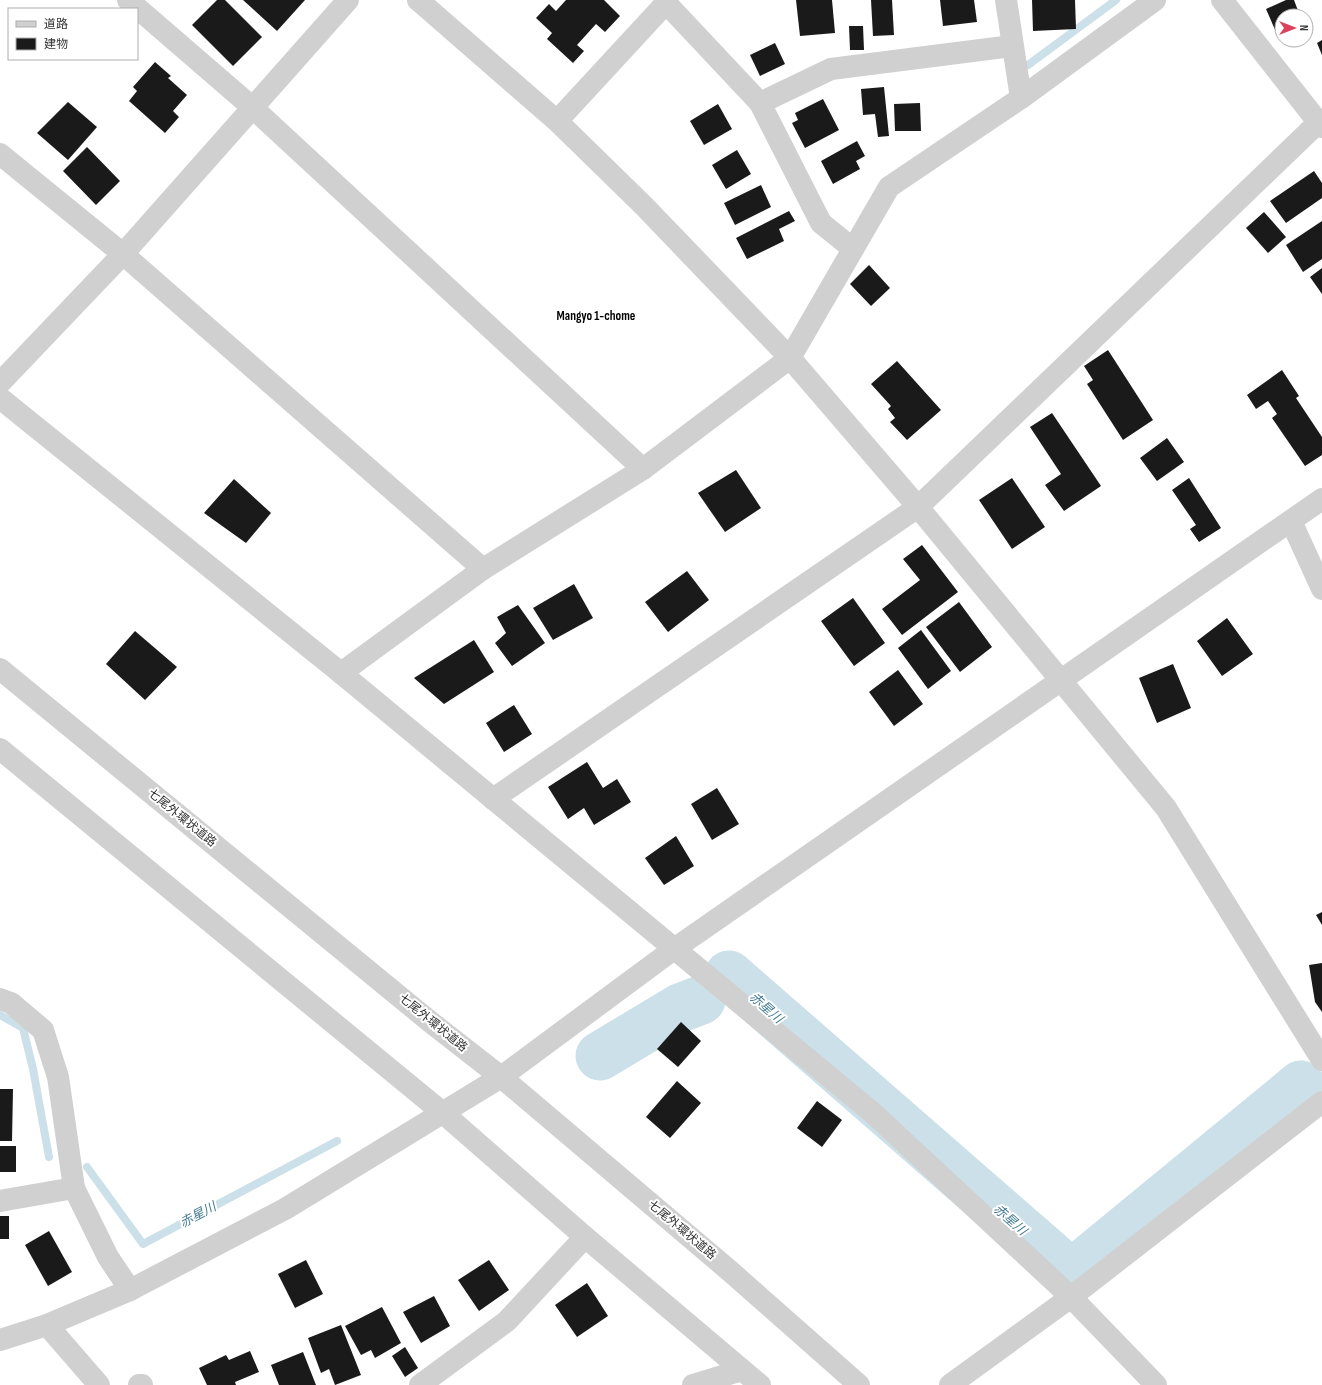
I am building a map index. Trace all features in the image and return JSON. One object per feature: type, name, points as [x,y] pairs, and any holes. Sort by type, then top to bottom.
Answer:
[{"type":"street","points":[[128,0],[137,8]]},
{"type":"street","points":[[0,383],[123,254],[348,0]]},
{"type":"street","points":[[418,0],[557,121],[644,206],[790,358],[918,507],[1166,808],[1322,1060]]},
{"type":"street","points":[[1006,0],[1021,98]]},
{"type":"street","points":[[341,672],[483,569],[643,469],[790,358],[888,187],[1021,98],[1155,0]]},
{"type":"street","points":[[493,799],[918,507],[1320,124],[1222,0]]},
{"type":"street","points":[[557,121],[666,1],[760,103],[821,223],[852,248]]},
{"type":"street","points":[[138,9],[253,108],[643,469]]},
{"type":"street","points":[[760,103],[831,69],[1012,46]]},
{"type":"street","points":[[0,154],[123,254],[483,569]]},
{"type":"street","points":[[0,398],[341,672],[872,1113],[1072,1297],[1156,1385]]},
{"type":"street","points":[[0,1340],[47,1325],[130,1290],[285,1209],[501,1077],[674,950],[1322,499]]},
{"type":"street","points":[[1290,521],[1322,589]]},
{"type":"street","name":"七尾外環状道路","points":[[0,669],[422,1015],[501,1077],[731,1272],[859,1385]]},
{"type":"street","points":[[0,749],[443,1113],[585,1237],[760,1385]]},
{"type":"street","points":[[0,999],[11,1003],[43,1030],[58,1077],[74,1188],[108,1257],[130,1290]]},
{"type":"street","points":[[950,1385],[1072,1297],[1322,1102]]},
{"type":"street","points":[[0,1201],[74,1188]]},
{"type":"street","points":[[420,1385],[508,1322],[585,1237]]},
{"type":"street","points":[[47,1325],[99,1385]]},
{"type":"street","points":[[693,1385],[742,1370]]},
{"type":"building","points":[[217,0],[225,0],[262,37],[233,66],[192,25]]},
{"type":"building","points":[[243,0],[305,0],[277,31]]},
{"type":"building","points":[[566,0],[604,0],[620,16],[605,32],[596,24],[577,45],[584,51],[573,63],[547,39],[552,33],[536,18],[549,4],[556,11]]},
{"type":"building","points":[[796,0],[832,0],[835,33],[800,36]]},
{"type":"building","points":[[871,0],[892,0],[894,35],[873,36]]},
{"type":"building","points":[[940,0],[974,0],[977,22],[943,26]]},
{"type":"building","points":[[1032,0],[1075,0],[1076,29],[1033,31]]},
{"type":"building","points":[[1286,0],[1294,0],[1297,8],[1274,8],[1274,27],[1266,9]]},
{"type":"building","points":[[849,26],[863,26],[864,50],[850,50]]},
{"type":"building","points":[[1322,40],[1322,55],[1317,43]]},
{"type":"building","points":[[775,43],[785,64],[760,76],[750,55]]},
{"type":"building","points":[[155,62],[171,76],[168,78],[187,95],[173,111],[179,117],[165,133],[129,101],[137,91],[133,87]]},
{"type":"building","points":[[884,87],[889,136],[878,137],[875,114],[863,115],[861,89]]},
{"type":"building","points":[[823,99],[839,130],[805,148],[792,123],[798,120],[795,113]]},
{"type":"building","points":[[68,102],[97,127],[68,160],[37,133]]},
{"type":"building","points":[[920,103],[921,131],[895,131],[894,104]]},
{"type":"building","points":[[718,104],[732,129],[704,145],[690,121]]},
{"type":"building","points":[[857,141],[865,156],[856,161],[860,169],[833,184],[821,161]]},
{"type":"building","points":[[87,147],[120,181],[96,205],[63,171]]},
{"type":"building","points":[[737,150],[751,174],[726,189],[712,165]]},
{"type":"building","points":[[1314,171],[1322,183],[1322,198],[1286,223],[1270,201]]},
{"type":"building","points":[[761,185],[771,207],[735,225],[724,203]]},
{"type":"building","points":[[789,211],[795,221],[779,229],[784,241],[747,259],[736,238]]},
{"type":"building","points":[[1264,212],[1286,237],[1268,253],[1246,228]]},
{"type":"building","points":[[1322,221],[1322,259],[1303,272],[1286,245]]},
{"type":"building","points":[[869,265],[890,288],[871,306],[850,284]]},
{"type":"building","points":[[1322,268],[1322,294],[1310,277]]},
{"type":"building","points":[[1108,350],[1153,420],[1123,440],[1087,384],[1093,380],[1084,366]]},
{"type":"building","points":[[897,361],[941,410],[907,440],[890,422],[895,418],[888,409],[891,406],[871,384]]},
{"type":"building","points":[[1282,370],[1299,396],[1296,398],[1322,437],[1322,455],[1305,466],[1272,418],[1277,414],[1268,401],[1256,409],[1247,395]]},
{"type":"building","points":[[1052,413],[1101,486],[1064,511],[1045,485],[1061,474],[1030,427]]},
{"type":"building","points":[[1167,438],[1184,462],[1157,481],[1140,458]]},
{"type":"building","points":[[736,470],[761,508],[725,532],[698,493]]},
{"type":"building","points":[[1012,478],[1045,527],[1012,549],[979,500]]},
{"type":"building","points":[[1189,478],[1221,528],[1199,542],[1190,529],[1196,525],[1172,490]]},
{"type":"building","points":[[234,479],[271,513],[246,543],[204,513]]},
{"type":"building","points":[[922,545],[958,592],[902,635],[882,609],[920,580],[903,559]]},
{"type":"building","points":[[687,571],[709,600],[668,632],[645,602]]},
{"type":"building","points":[[574,584],[593,618],[553,640],[533,608]]},
{"type":"building","points":[[853,598],[885,643],[854,666],[821,621]]},
{"type":"building","points":[[959,602],[992,647],[960,672],[926,627]]},
{"type":"building","points":[[518,605],[545,643],[512,666],[495,643],[506,633],[497,617]]},
{"type":"building","points":[[1227,618],[1253,654],[1222,676],[1197,641]]},
{"type":"building","points":[[921,630],[951,671],[928,689],[898,648]]},
{"type":"building","points":[[135,631],[177,667],[145,700],[106,664]]},
{"type":"building","points":[[474,640],[494,672],[444,704],[414,678]]},
{"type":"building","points":[[1173,664],[1191,708],[1157,723],[1139,678]]},
{"type":"building","points":[[898,670],[923,704],[894,726],[869,692]]},
{"type":"building","points":[[514,705],[532,734],[504,752],[486,723]]},
{"type":"building","points":[[587,762],[603,788],[617,779],[631,802],[594,825],[584,808],[568,819],[548,787]]},
{"type":"building","points":[[717,788],[739,824],[712,840],[691,804]]},
{"type":"building","points":[[676,836],[694,866],[664,885],[645,858]]},
{"type":"building","points":[[1322,912],[1322,925],[1316,915]]},
{"type":"building","points":[[1322,963],[1322,1012],[1315,1002],[1309,965]]},
{"type":"building","points":[[681,1022],[701,1041],[678,1067],[657,1049]]},
{"type":"building","points":[[677,1081],[701,1103],[670,1138],[646,1117]]},
{"type":"building","points":[[0,1089],[13,1089],[12,1141],[0,1141]]},
{"type":"building","points":[[817,1101],[842,1120],[822,1147],[797,1128]]},
{"type":"building","points":[[0,1146],[16,1146],[16,1172],[0,1172]]},
{"type":"building","points":[[0,1216],[9,1216],[9,1239],[0,1239]]},
{"type":"building","points":[[49,1231],[72,1272],[48,1286],[25,1245]]},
{"type":"building","points":[[306,1260],[323,1294],[295,1308],[278,1274]]},
{"type":"building","points":[[489,1260],[509,1290],[479,1311],[458,1280]]},
{"type":"building","points":[[587,1283],[608,1316],[577,1337],[555,1305]]},
{"type":"building","points":[[434,1296],[450,1326],[421,1343],[403,1312]]},
{"type":"building","points":[[382,1307],[401,1343],[375,1358],[371,1350],[361,1355],[345,1326]]},
{"type":"building","points":[[341,1325],[361,1375],[335,1385],[329,1369],[321,1373],[308,1338]]},
{"type":"building","points":[[405,1347],[418,1368],[405,1377],[392,1356]]},
{"type":"building","points":[[250,1351],[259,1372],[235,1382],[236,1385],[207,1385],[199,1368],[226,1355],[229,1360]]},
{"type":"building","points":[[303,1352],[316,1385],[279,1385],[271,1365]]},
{"type":"waterway","points":[[1028,65],[1116,0]]},
{"type":"waterway","name":"赤星川","points":[[729,975],[1064,1267],[1081,1266],[1301,1085]]},
{"type":"waterway","name":"赤星川","points":[[600,1056],[680,1008],[701,1000]]},
{"type":"waterway","name":"赤星川","points":[[0,1015],[23,1028],[33,1069],[49,1157]]},
{"type":"waterway","name":"赤星川","points":[[87,1167],[143,1244],[337,1141]]},
{"type":"district","name":"Mangyo 1-chome","points":[[596,316]]}]
